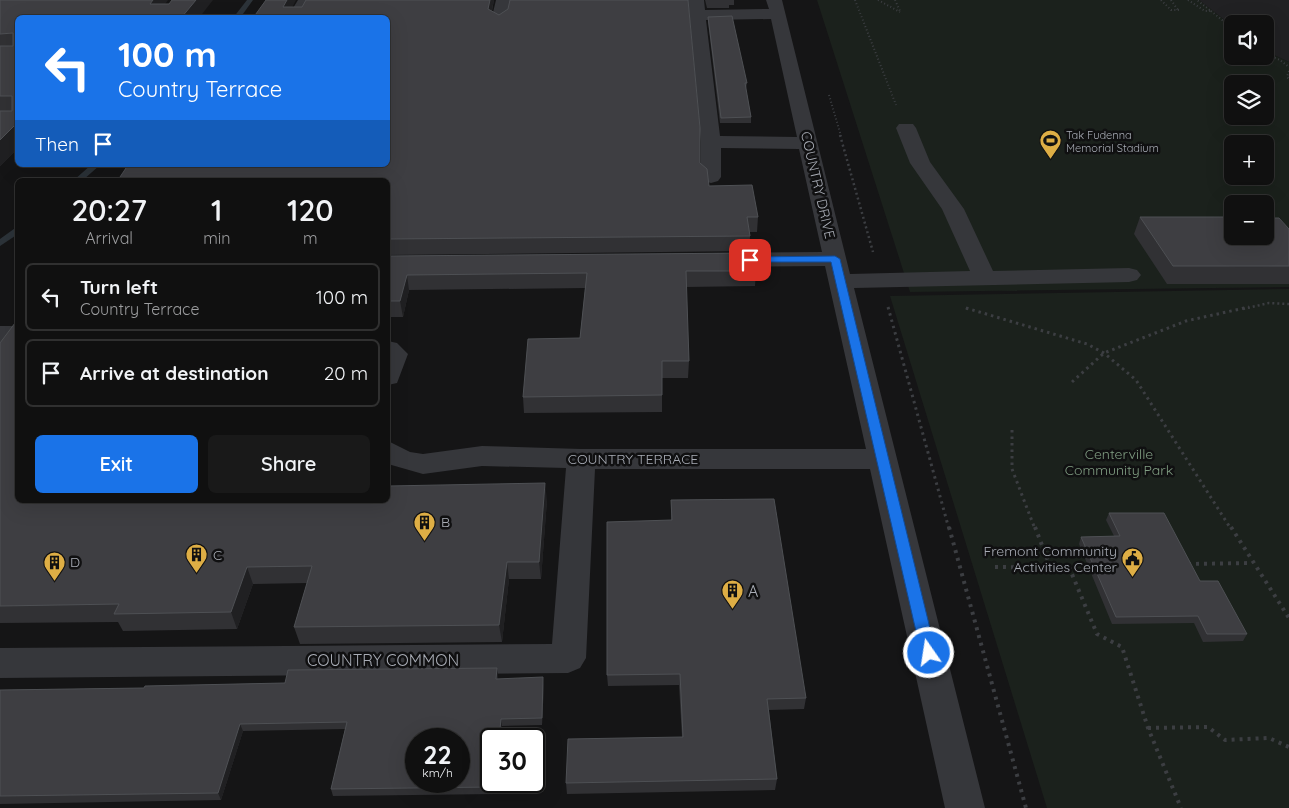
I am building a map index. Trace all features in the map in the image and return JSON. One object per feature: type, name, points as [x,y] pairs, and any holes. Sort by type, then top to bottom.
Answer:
[{"type":"street","points":[[297,15],[306,0]]},
{"type":"street","points":[[499,21],[504,0]]},
{"type":"street","points":[[711,177],[711,142],[696,7],[776,7]]},
{"type":"street","name":"COUNTRY DRIVE","points":[[776,7],[965,808]]},
{"type":"street","points":[[906,128],[920,163],[953,208],[985,278]]},
{"type":"street","points":[[711,142],[808,143]]},
{"type":"street","points":[[691,260],[838,270],[880,280],[1129,275]]},
{"type":"street","points":[[0,334],[15,334]]},
{"type":"street","points":[[390,350],[395,354],[390,371]]},
{"type":"street","name":"COUNTRY TERRACE","points":[[390,452],[402,460],[423,464],[482,456],[581,460],[883,459]]},
{"type":"street","name":"COUNTRY COMMON","points":[[0,663],[568,658],[581,460]]},
{"type":"path","points":[[855,0],[906,128]]},
{"type":"path","points":[[878,0],[900,12],[894,0]]},
{"type":"path","points":[[1161,0],[1171,10],[1179,10],[1172,0]]},
{"type":"path","points":[[1188,0],[1205,11],[1211,11]]},
{"type":"path","points":[[1197,0],[1224,22]]},
{"type":"path","points":[[1274,58],[1289,66]]},
{"type":"path","points":[[1289,71],[1286,77],[1289,80]]},
{"type":"path","points":[[829,93],[1026,808]]},
{"type":"path","points":[[1072,382],[1104,353],[1186,321],[1269,303],[1289,304]]},
{"type":"path","points":[[956,307],[975,309],[1078,341],[1104,353],[1136,380],[1252,564],[1289,618]]},
{"type":"path","points":[[1012,430],[1012,469],[1050,566]]},
{"type":"path","points":[[1184,564],[1252,564]]},
{"type":"path","points":[[995,567],[1050,566],[1089,568]]},
{"type":"path","points":[[1068,567],[1097,634],[1122,646],[1148,728],[1181,808]]},
{"type":"path","points":[[1148,728],[1208,727],[1225,740],[1269,738],[1289,747]]},
{"type":"shaded area","points":[[1199,0],[1289,0],[1289,62],[1274,55],[1274,15],[1224,15],[1224,20]]},
{"type":"green space","name":"Tak Fudenna Memorial Stadium","points":[[817,0],[1199,0],[1224,20],[1224,65],[1274,65],[1274,55],[1289,62],[1289,287],[910,292]]},
{"type":"green space","name":"Centerville Community Park","points":[[1289,289],[1289,808],[1047,808],[890,296]]},
{"type":"building","points":[[0,0],[153,0],[150,4],[169,4],[172,0],[196,0],[184,15],[15,15],[15,125],[0,140],[0,111],[12,111],[12,96],[0,96],[0,46],[13,46],[13,33],[0,34]]},
{"type":"building","points":[[266,0],[287,0],[283,7],[302,7],[306,0],[490,0],[488,9],[499,15],[508,9],[510,0],[688,0],[700,128],[700,163],[707,169],[709,186],[752,185],[758,217],[747,217],[750,236],[390,239],[390,178],[119,178],[127,167],[390,167],[390,15],[255,15]]},
{"type":"building","points":[[732,16],[747,83],[745,83],[751,117],[721,118],[708,17]]},
{"type":"building","points":[[1140,217],[1224,217],[1224,245],[1274,245],[1274,218],[1279,218],[1289,229],[1289,266],[1173,266]]},
{"type":"building","points":[[753,253],[756,271],[686,271],[689,361],[662,361],[662,395],[523,397],[528,339],[580,338],[587,273],[407,275],[400,301],[390,301],[390,256]]},
{"type":"building","points":[[15,323],[15,503],[390,503],[390,486],[545,483],[539,562],[507,562],[499,625],[294,627],[312,566],[247,567],[231,612],[114,614],[119,604],[0,606],[0,343]]},
{"type":"building","points":[[774,499],[806,698],[767,699],[777,779],[566,783],[568,739],[683,737],[680,674],[607,675],[607,522],[672,520],[671,500]]},
{"type":"building","name":"Fremont Community Activities Center","points":[[1109,513],[1164,513],[1200,581],[1218,581],[1247,634],[1207,634],[1198,616],[1116,617],[1081,537],[1120,536]]},
{"type":"building","points":[[497,668],[496,679],[543,677],[542,718],[501,719],[500,728],[480,728],[480,787],[470,787],[470,728],[405,728],[405,788],[331,789],[347,722],[240,724],[218,793],[0,796],[0,690],[144,688],[145,686],[285,683],[288,670]]},
{"type":"waterway","points":[[238,15],[250,0]]},
{"type":"waterway","points":[[80,178],[94,167]]},
{"type":"waterway","points":[[0,243],[15,231]]},
{"type":"place","name":"Tak Fudenna Memorial Stadium","points":[[1050,160]]},
{"type":"place","name":"B","points":[[425,541]]},
{"type":"place","name":"C","points":[[197,574]]},
{"type":"place","name":"Fremont Community Activities Center","points":[[1133,578]]},
{"type":"place","name":"D","points":[[54,581]]},
{"type":"place","name":"A","points":[[732,610]]},
{"type":"route","points":[[750,260],[835,259],[929,653]]}]
